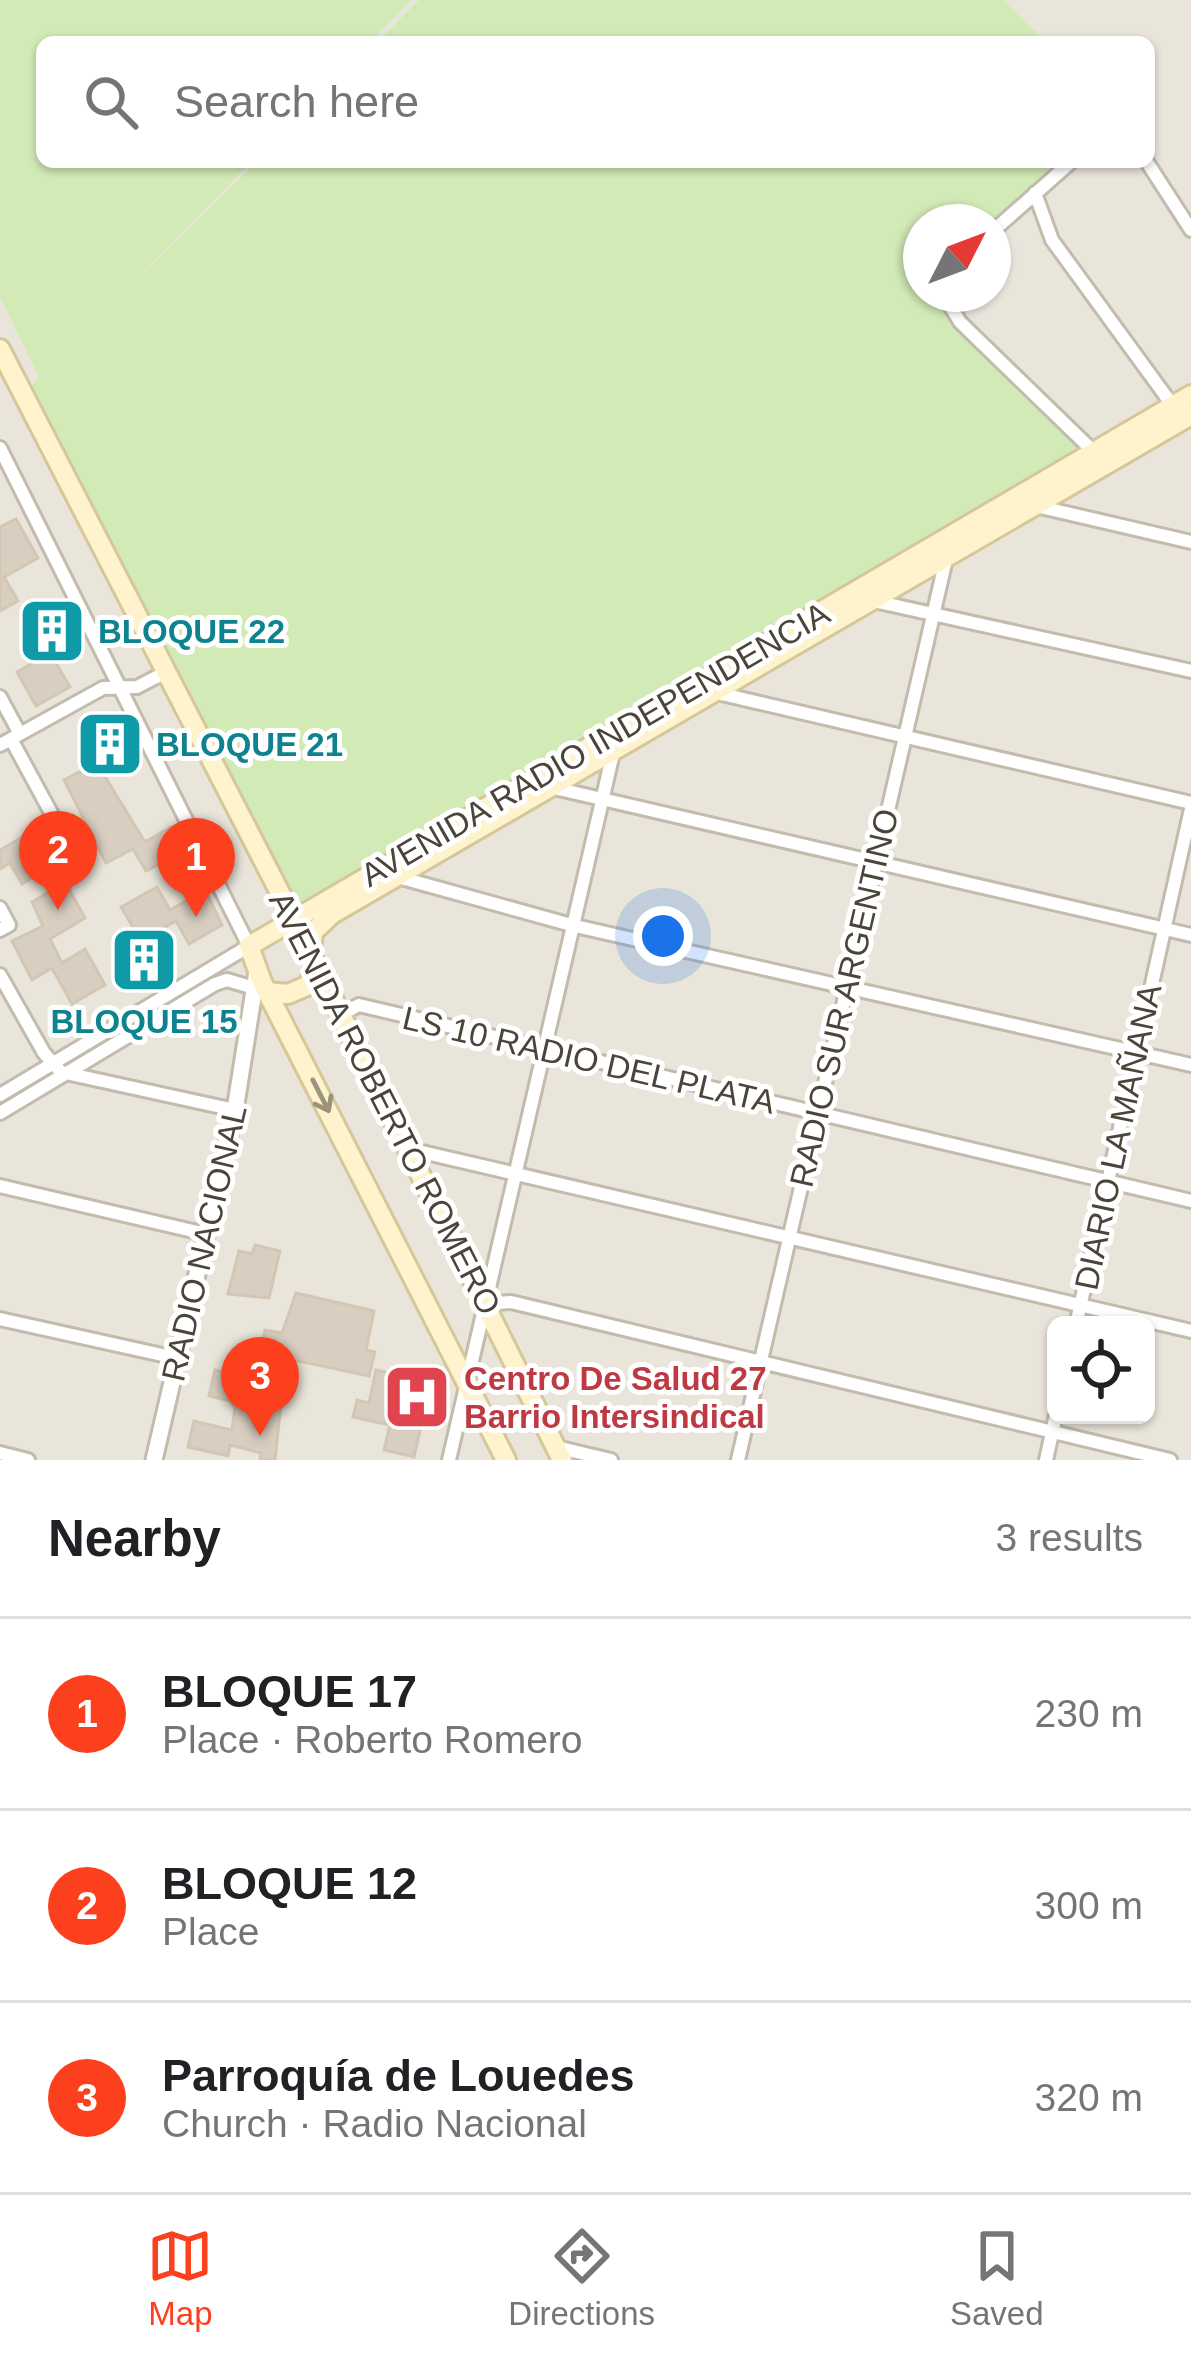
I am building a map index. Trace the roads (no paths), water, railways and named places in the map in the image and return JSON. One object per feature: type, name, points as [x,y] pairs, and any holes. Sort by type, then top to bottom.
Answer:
[{"type":"main road","name":"AVENIDA ROBERTO ROMERO","points":[[0,350],[294,920],[558,1453]]},
{"type":"main road","name":"AVENIDA RADIO INDEPENDENCIA","points":[[249,946],[541,785],[614,750],[870,600],[1191,394]]},
{"type":"main road","name":"AVENIDA RADIO INDEPENDENCIA","points":[[268,990],[313,980],[313,932],[324,919],[398,877],[619,730],[849,596],[1034,506],[1191,415]]},
{"type":"main road","name":"AVENIDA ROBERTO ROMERO","points":[[270,876],[280,912],[271,933]]},
{"type":"main road","name":"AVENIDA ROBERTO ROMERO","points":[[249,946],[506,1460]]},
{"type":"street","points":[[1011,215],[1064,168]]},
{"type":"street","points":[[1152,168],[1191,230]]},
{"type":"street","points":[[1035,194],[1052,239],[1172,406]]},
{"type":"street","points":[[954,312],[1094,452]]},
{"type":"street","points":[[0,449],[249,946]]},
{"type":"street","points":[[1034,506],[1191,542]]},
{"type":"street","name":"RADIO SUR ARGENTINO","points":[[738,1460],[949,546]]},
{"type":"street","points":[[849,596],[1191,671]]},
{"type":"street","points":[[10,739],[103,688],[136,687],[164,673]]},
{"type":"street","points":[[713,692],[1191,806]]},
{"type":"street","points":[[0,697],[10,739],[62,833]]},
{"type":"street","points":[[449,1460],[619,730]]},
{"type":"street","points":[[541,785],[1191,935]]},
{"type":"street","name":"DIARIO LA MAÑANA","points":[[1078,1316],[1191,806]]},
{"type":"street","points":[[398,877],[575,926],[1191,1065]]},
{"type":"street","points":[[0,908],[9,925],[0,930]]},
{"type":"street","name":"AVENIDA RADIO INDEPENDENCIA","points":[[0,1095],[249,946]]},
{"type":"street","points":[[0,975],[52,1064],[68,1073],[235,1110]]},
{"type":"street","points":[[0,1113],[215,984],[227,980],[268,990],[252,1025]]},
{"type":"street","name":"RADIO NACIONAL","points":[[154,1460],[252,1025],[268,990]]},
{"type":"street","name":"LS 10 RADIO DEL PLATA","points":[[340,1015],[359,1005],[1191,1201]]},
{"type":"street","points":[[409,1149],[1191,1330]]},
{"type":"street","points":[[0,1186],[206,1234]]},
{"type":"street","points":[[486,1304],[511,1302],[1170,1460]]},
{"type":"street","points":[[0,1319],[176,1358]]},
{"type":"street","points":[[1046,1460],[1054,1424]]},
{"type":"street","points":[[0,1453],[28,1460]]},
{"type":"street","points":[[558,1453],[611,1460]]},
{"type":"place","name":"BLOQUE 22","points":[[52,631]]},
{"type":"place","name":"BLOQUE 21","points":[[110,744]]},
{"type":"place","name":"BLOQUE 12","points":[[58,910]]},
{"type":"place","name":"BLOQUE 17","points":[[196,917]]},
{"type":"place","name":"BLOQUE 15","points":[[144,960]]},
{"type":"place","name":"Centro De Salud 27 Barrio Intersindical","points":[[417,1397]]},
{"type":"place","name":"Parroquía de Louedes","points":[[260,1436]]}]
